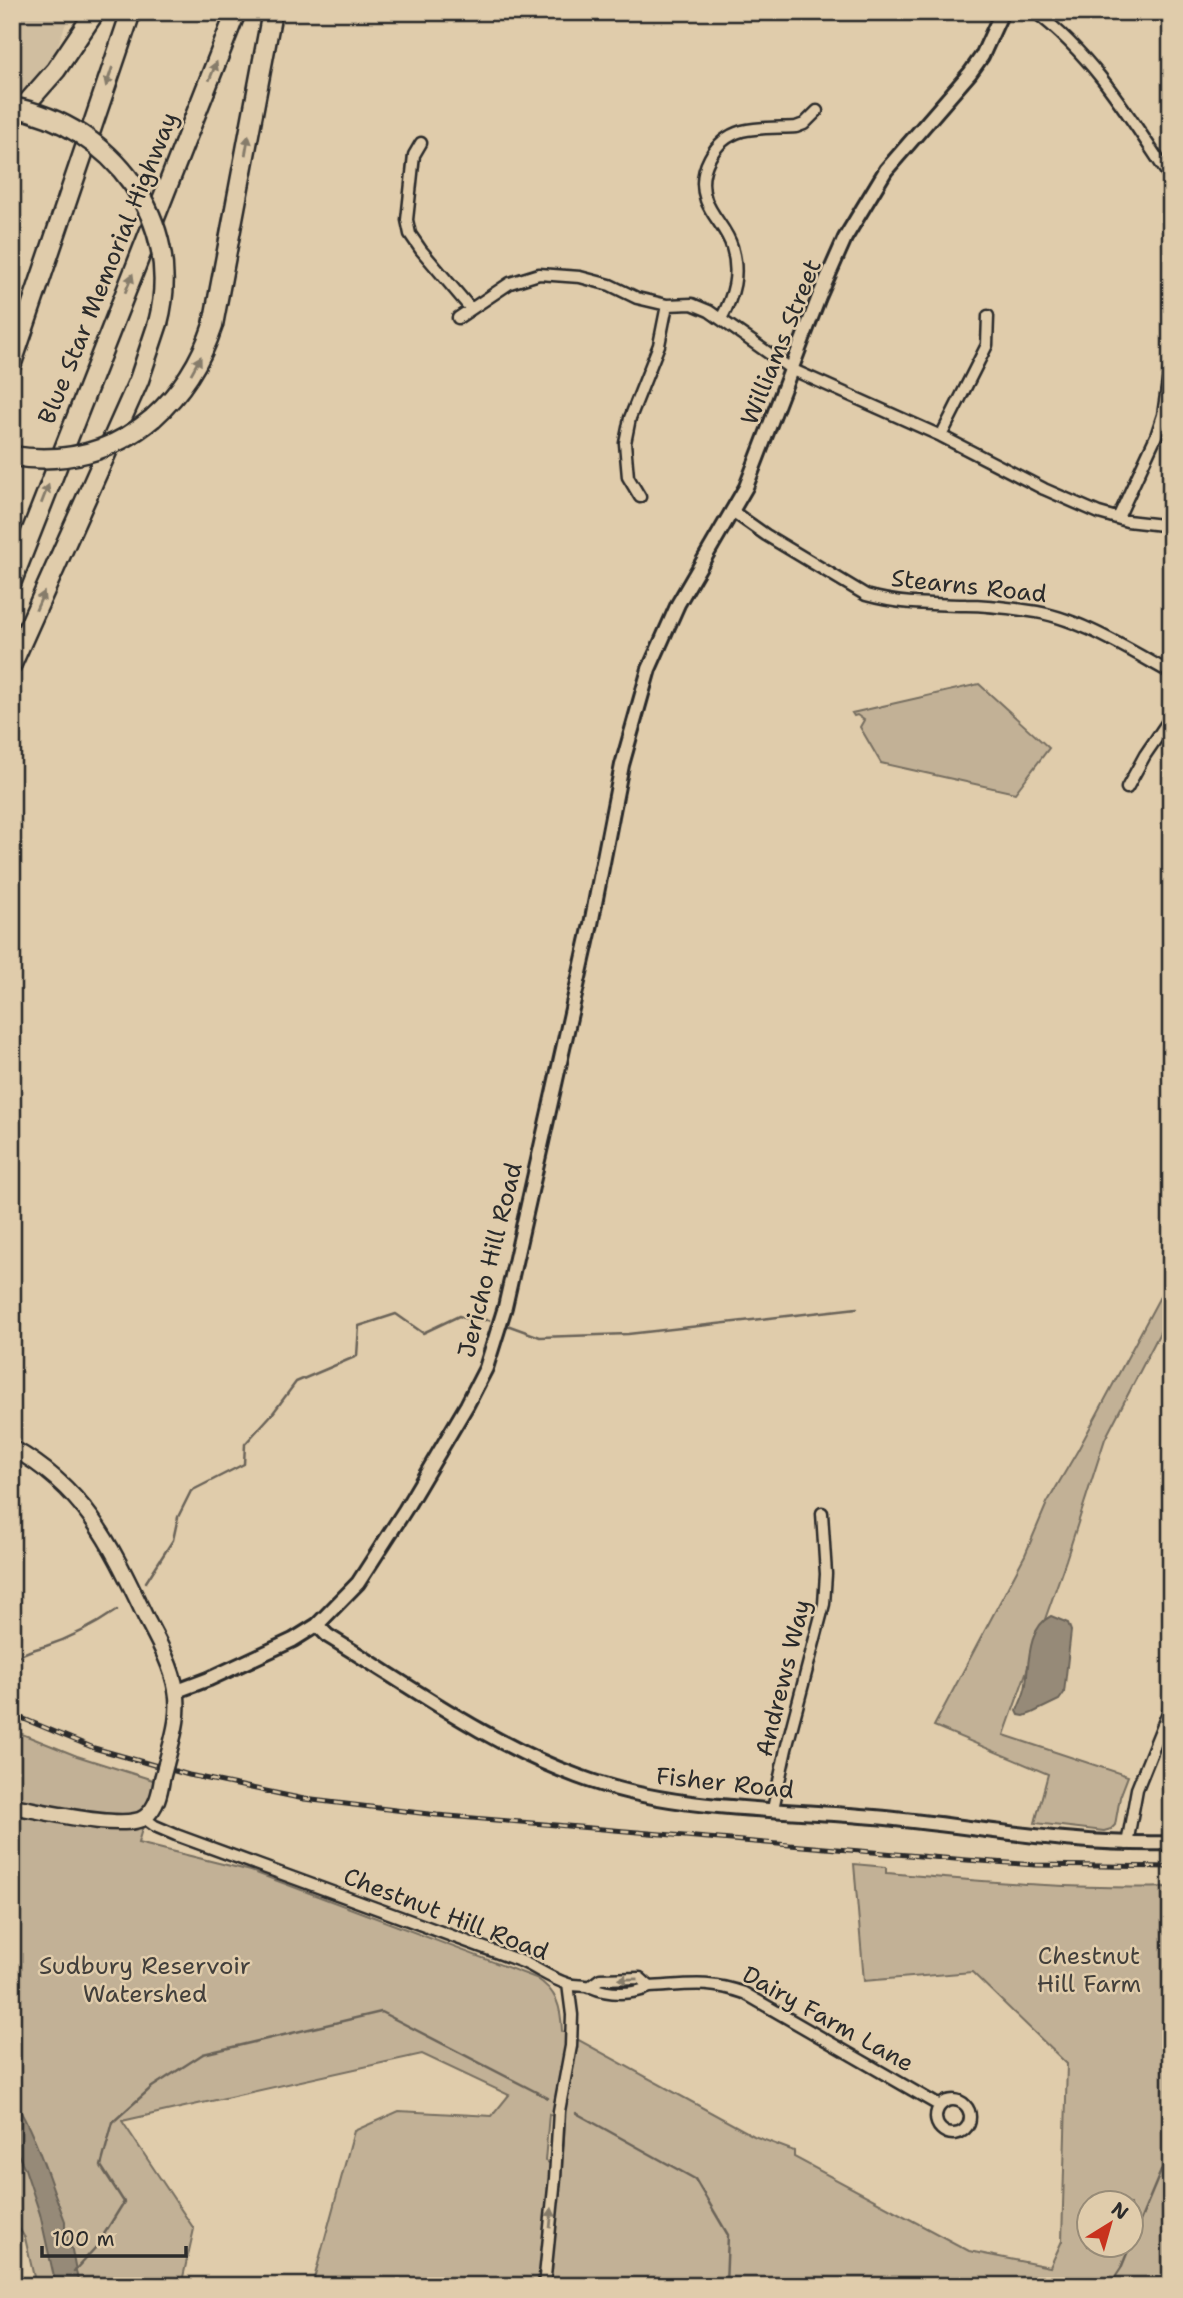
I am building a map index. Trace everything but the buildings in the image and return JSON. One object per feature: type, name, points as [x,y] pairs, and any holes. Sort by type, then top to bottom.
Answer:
[{"type":"highway","points":[[12,120],[57,70],[95,12]]},
{"type":"highway","points":[[12,363],[131,12]]},
{"type":"highway","name":"Blue Star Memorial Highway","points":[[12,581],[236,12]]},
{"type":"highway","points":[[12,456],[51,459],[89,453],[119,442],[153,418],[191,374],[204,351],[213,325],[272,12]]},
{"type":"highway","points":[[12,107],[52,119],[85,136],[115,161],[134,185],[154,226],[162,260],[163,293],[158,323],[138,380],[12,664]]},
{"type":"main road","points":[[12,1448],[62,1483],[105,1537],[162,1650],[177,1691],[176,1723],[157,1800],[144,1818],[121,1824],[12,1806]]},
{"type":"street","name":"Williams Street","points":[[637,710],[663,633],[756,464],[819,297],[840,250],[873,188],[900,152],[982,56],[1002,12]]},
{"type":"street","points":[[1035,12],[1070,40],[1099,74],[1171,179]]},
{"type":"street","points":[[721,319],[736,284],[736,266],[726,232],[706,203],[704,171],[711,155],[719,146],[742,131],[796,127],[804,124],[817,111]]},
{"type":"street","points":[[421,143],[414,155],[407,220],[410,234],[471,309]]},
{"type":"street","points":[[458,318],[510,283],[540,274],[558,274],[599,282],[637,298],[667,305],[692,304],[721,319],[791,369],[941,436],[1044,489],[1099,513],[1171,526]]},
{"type":"street","points":[[640,497],[628,477],[625,443],[630,418],[659,345],[667,305]]},
{"type":"street","points":[[941,436],[987,345],[988,316]]},
{"type":"street","points":[[1118,518],[1160,425],[1170,367]]},
{"type":"street","name":"Stearns Road","points":[[732,511],[766,535],[866,595],[925,606],[968,604],[1052,615],[1127,649],[1171,674]]},
{"type":"street","name":"Jericho Hill Road","points":[[177,1691],[272,1651],[317,1625],[358,1583],[399,1521],[486,1368],[496,1341],[591,924],[622,765],[637,710]]},
{"type":"street","points":[[1126,788],[1171,717]]},
{"type":"street","name":"Andrews Way","points":[[773,1810],[824,1604],[822,1513]]},
{"type":"street","name":"Fisher Road","points":[[317,1625],[328,1636],[482,1731],[526,1755],[614,1789],[705,1805],[876,1817],[1081,1842],[1171,1843]]},
{"type":"street","points":[[1127,1844],[1137,1789],[1171,1704]]},
{"type":"street","name":"Chestnut Hill Road","points":[[144,1818],[176,1835],[523,1962],[568,1984],[572,2015],[571,2046],[559,2111],[544,2286]]},
{"type":"street","name":"Dairy Farm Lane","points":[[568,1984],[605,1993],[704,1983],[721,1985],[744,1993],[940,2106]]},
{"type":"shaded area","points":[[12,12],[70,12],[53,59],[27,95],[12,92]]},
{"type":"shaded area","points":[[1051,1616],[1068,1623],[1071,1631],[1064,1693],[1059,1700],[1024,1716],[1019,1715],[1017,1711],[1025,1688],[1034,1637],[1043,1621]]},
{"type":"shaded area","points":[[12,2097],[35,2142],[65,2221],[65,2231],[79,2286],[56,2286],[40,2214],[25,2169],[12,2142]]},
{"type":"green space","points":[[979,684],[1049,748],[1015,793],[881,763],[860,727],[864,720],[852,713]]},
{"type":"green space","points":[[1171,1276],[1171,1311],[1105,1439],[1066,1560],[1004,1735],[1128,1776],[1120,1797],[1115,1825],[1111,1829],[1104,1831],[1035,1823],[1048,1774],[934,1726],[1025,1555],[1047,1503]]},
{"type":"green space","name":"Sudbury Reservoir Watershed","points":[[12,1730],[77,1756],[156,1781],[138,1843],[251,1871],[536,1978],[549,1988],[556,2000],[562,2031],[754,2136],[794,2151],[794,2157],[969,2251],[1050,2267],[1062,2241],[1067,2064],[972,1972],[864,1981],[854,1864],[886,1867],[886,1873],[993,1882],[1171,1887],[1171,2286],[312,2286],[354,2131],[399,2111],[492,2116],[509,2095],[422,2054],[122,2121],[194,2229],[181,2286],[36,2286],[25,2238],[12,2217]],"holes":[[[549,2114],[565,2122],[562,2169],[545,2161]]]},
{"type":"waterway","points":[[507,1325],[540,1337],[628,1334],[857,1308]]},
{"type":"waterway","points":[[146,1582],[173,1540],[178,1517],[191,1491],[244,1464],[245,1444],[296,1382],[357,1356],[359,1326],[396,1314],[423,1333],[459,1316],[470,1320],[489,1320]]},
{"type":"waterway","points":[[12,1654],[19,1656],[65,1639],[117,1610]]},
{"type":"waterway","points":[[74,2271],[96,2247],[124,2202],[101,2166],[113,2122],[152,2087],[203,2054],[381,2012],[548,2098]]},
{"type":"waterway","points":[[576,2113],[695,2179],[728,2235],[726,2286]]},
{"type":"waterway","points":[[1144,2212],[1171,2147]]},
{"type":"waterway","points":[[1109,2286],[1124,2260]]},
{"type":"railway","points":[[12,1714],[94,1748],[189,1775],[304,1799],[437,1815],[967,1860],[1035,1865],[1171,1867]]},
{"type":"park label","name":"Chestnut Hill Farm","points":[[1089,1970]]}]
